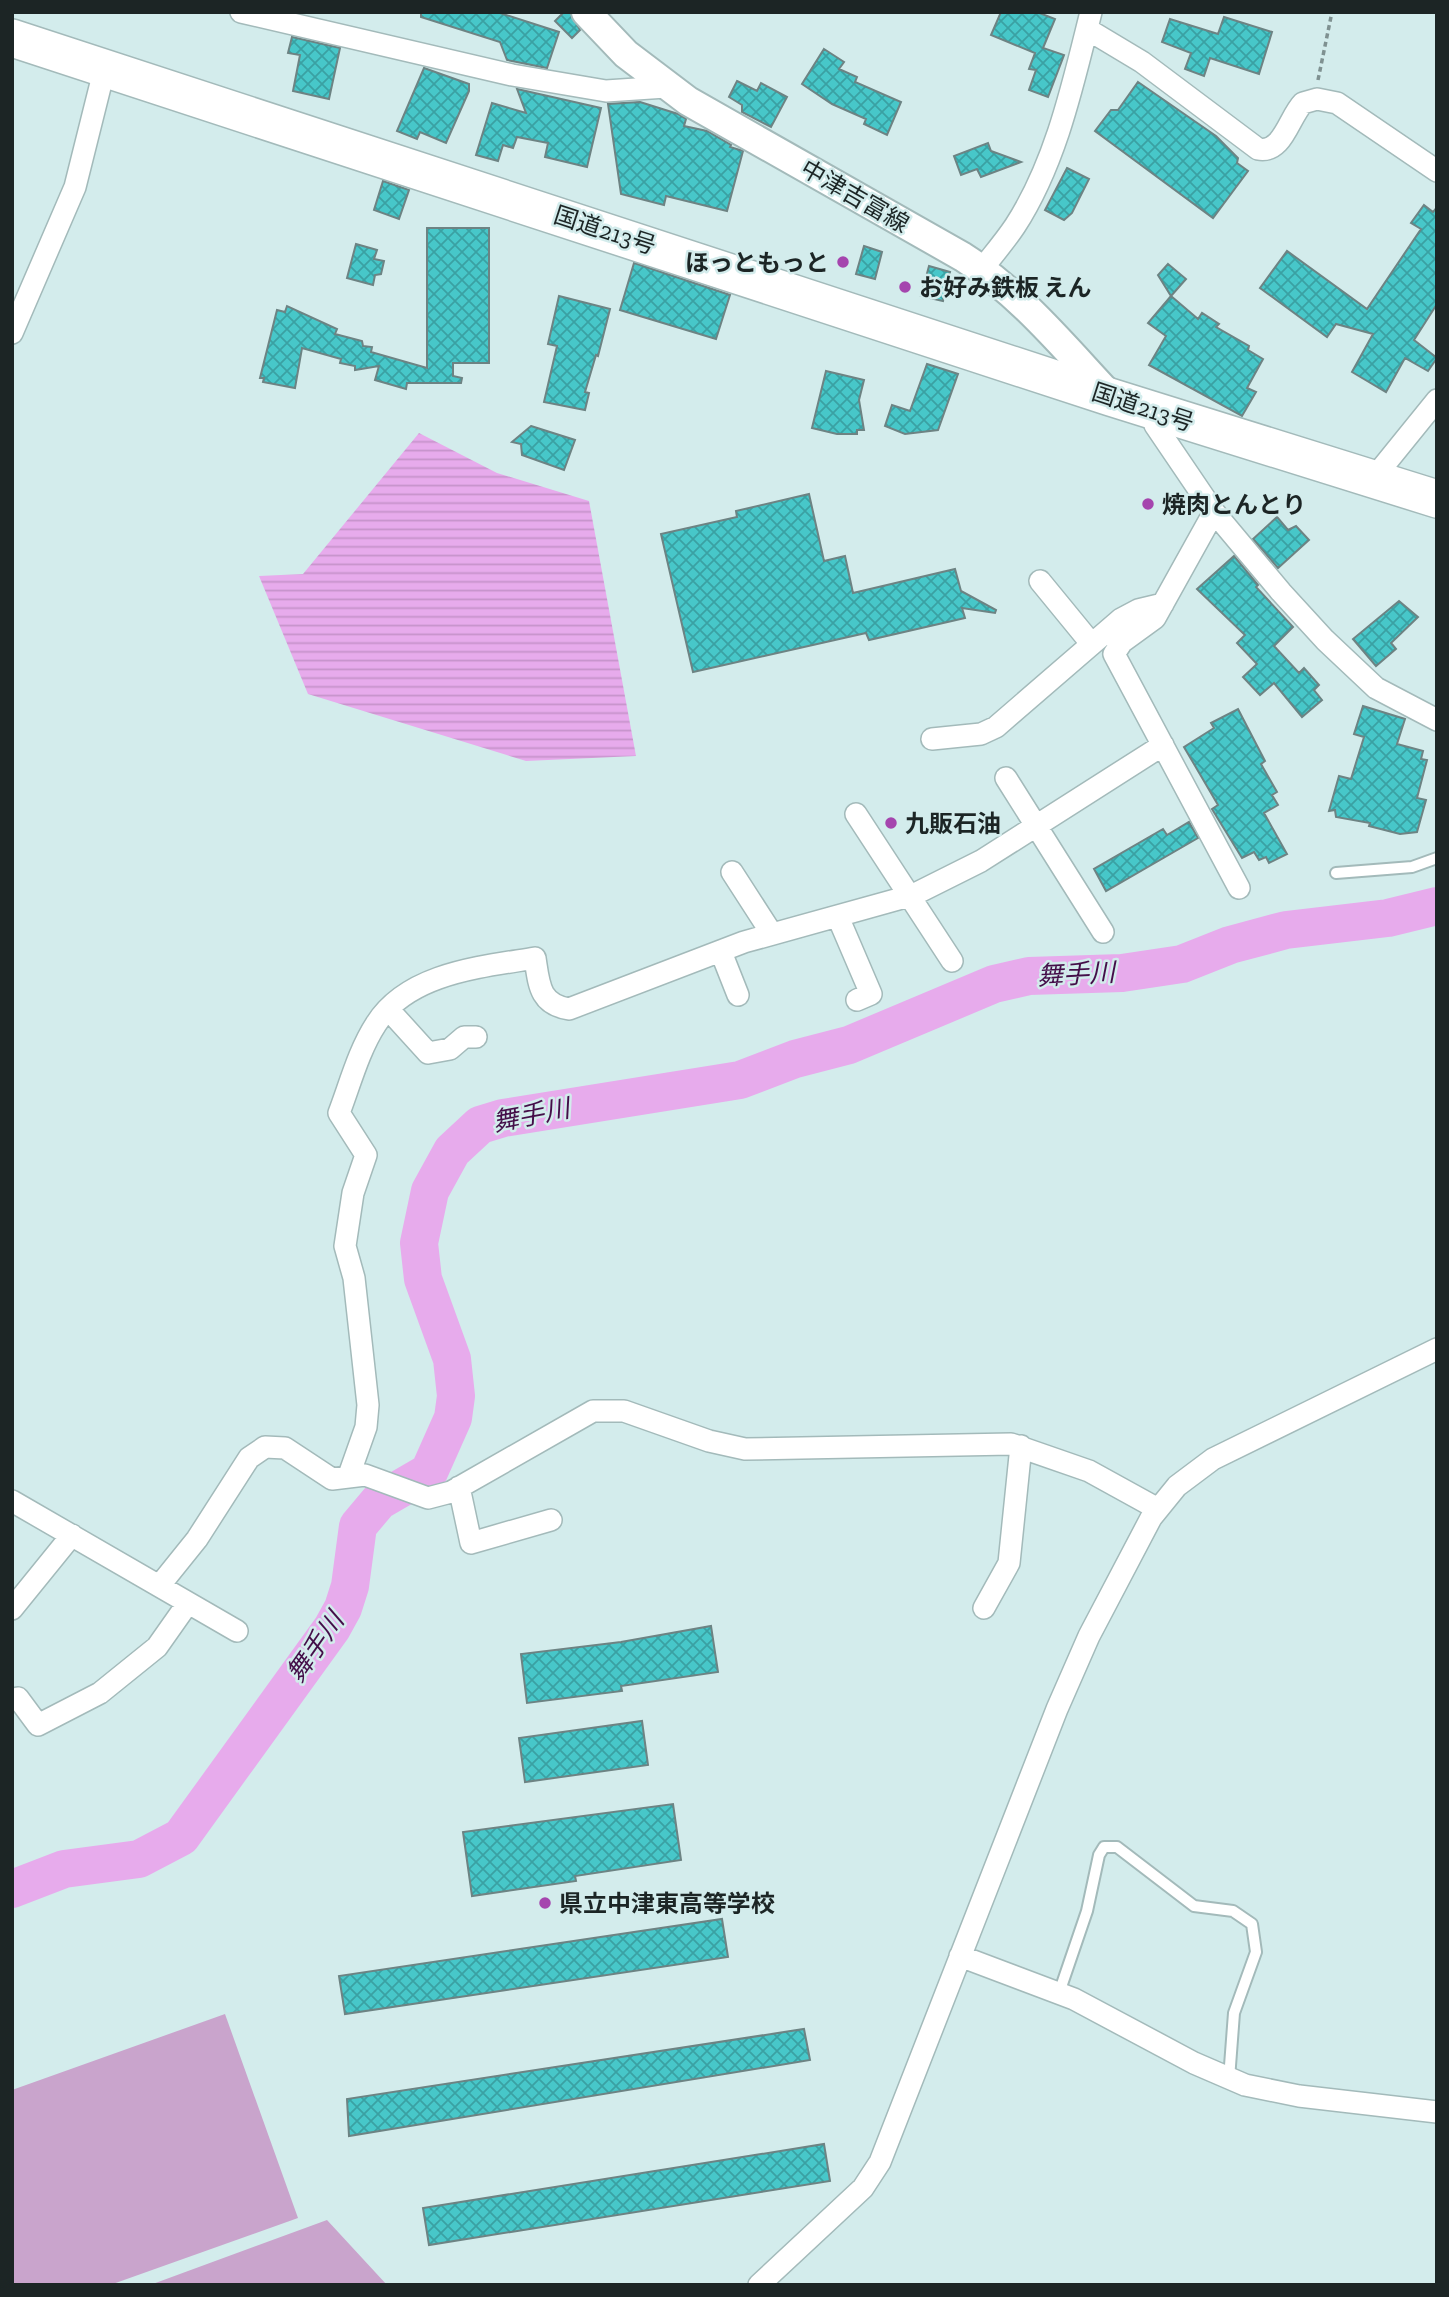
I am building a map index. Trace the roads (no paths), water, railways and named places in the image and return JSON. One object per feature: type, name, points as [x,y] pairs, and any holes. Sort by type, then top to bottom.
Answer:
[{"type":"highway","name":"国道213号","points":[[12,38],[1110,397],[1437,499]]},
{"type":"main road","name":"中津吉富線","points":[[586,12],[626,54],[666,87],[982,269],[1032,312],[1110,397]]},
{"type":"street","points":[[241,12],[512,75],[606,91],[666,87]]},
{"type":"street","points":[[982,269],[1015,227],[1035,190],[1059,127],[1089,21],[1258,149],[1264,150],[1277,144],[1298,108],[1314,99],[1337,103],[1437,171]]},
{"type":"street","points":[[12,333],[75,187],[105,67]]},
{"type":"street","points":[[1373,479],[1437,400]]},
{"type":"street","points":[[1153,410],[1155,425],[1214,512],[1280,592],[1362,676],[1398,701],[1437,720]]},
{"type":"street","points":[[1214,512],[1163,604],[1145,627],[1122,642],[1114,654],[1239,888]]},
{"type":"street","points":[[1040,581],[1090,642]]},
{"type":"street","points":[[932,739],[981,734],[996,727],[1090,642],[1121,619],[1138,610],[1163,604]]},
{"type":"street","points":[[349,1475],[366,1427],[368,1405],[354,1278],[345,1246],[353,1193],[366,1155],[339,1113],[369,1035],[388,1009],[414,989],[454,973],[534,958],[540,990],[545,999],[569,1009],[772,934],[910,896],[981,861],[1163,745]]},
{"type":"street","points":[[1006,778],[1103,932]]},
{"type":"street","points":[[856,814],[952,961]]},
{"type":"street","points":[[732,872],[772,934]]},
{"type":"street","points":[[838,916],[871,994],[858,1000]]},
{"type":"street","points":[[720,952],[738,995]]},
{"type":"street","points":[[388,1009],[428,1053],[450,1049],[464,1037],[476,1037]]},
{"type":"street","points":[[759,2285],[873,2175],[914,2079],[1078,1660],[1112,1590],[1158,1509],[1177,1486],[1213,1459],[1437,1349]]},
{"type":"street","points":[[160,1585],[197,1539],[249,1458],[258,1450],[285,1448],[324,1476],[340,1479],[349,1475],[372,1477],[428,1498],[459,1487],[579,1417],[610,1409],[641,1416],[709,1441],[746,1449],[997,1444],[1021,1446],[1089,1471],[1158,1509]]},
{"type":"street","points":[[984,1608],[1009,1563],[1021,1446]]},
{"type":"street","points":[[459,1487],[468,1516],[471,1543],[551,1520]]},
{"type":"street","points":[[12,1501],[237,1631]]},
{"type":"street","points":[[12,1609],[72,1535]]},
{"type":"street","points":[[18,1698],[38,1725],[100,1693],[157,1647],[188,1602]]},
{"type":"street","points":[[960,1956],[1059,1993],[1245,2085],[1299,2095],[1437,2112]]},
{"type":"lane","points":[[1336,873],[1412,867],[1437,858]]},
{"type":"lane","points":[[1059,1993],[1087,1911],[1099,1855],[1104,1847],[1116,1847],[1194,1906],[1233,1911],[1252,1924],[1256,1952],[1234,2013],[1229,2079]]},
{"type":"waterway","name":"舞手川","points":[[12,1889],[64,1869],[139,1859],[181,1837],[332,1628],[343,1608],[350,1586],[358,1526],[379,1501],[429,1472],[453,1418],[456,1396],[452,1359],[423,1279],[419,1243],[430,1191],[452,1151],[480,1125],[503,1118],[740,1080],[795,1059],[849,1045],[994,984],[1029,976],[1122,973],[1182,964],[1230,945],[1286,930],[1388,918],[1437,906]]},
{"type":"place","name":"ほっともっと","points":[[843,262]]},
{"type":"place","name":"お好み鉄板 えん","points":[[905,287]]},
{"type":"place","name":"焼肉とんとり","points":[[1148,504]]},
{"type":"place","name":"九販石油","points":[[891,823]]},
{"type":"place","name":"県立中津東高等学校","points":[[545,1903]]}]
